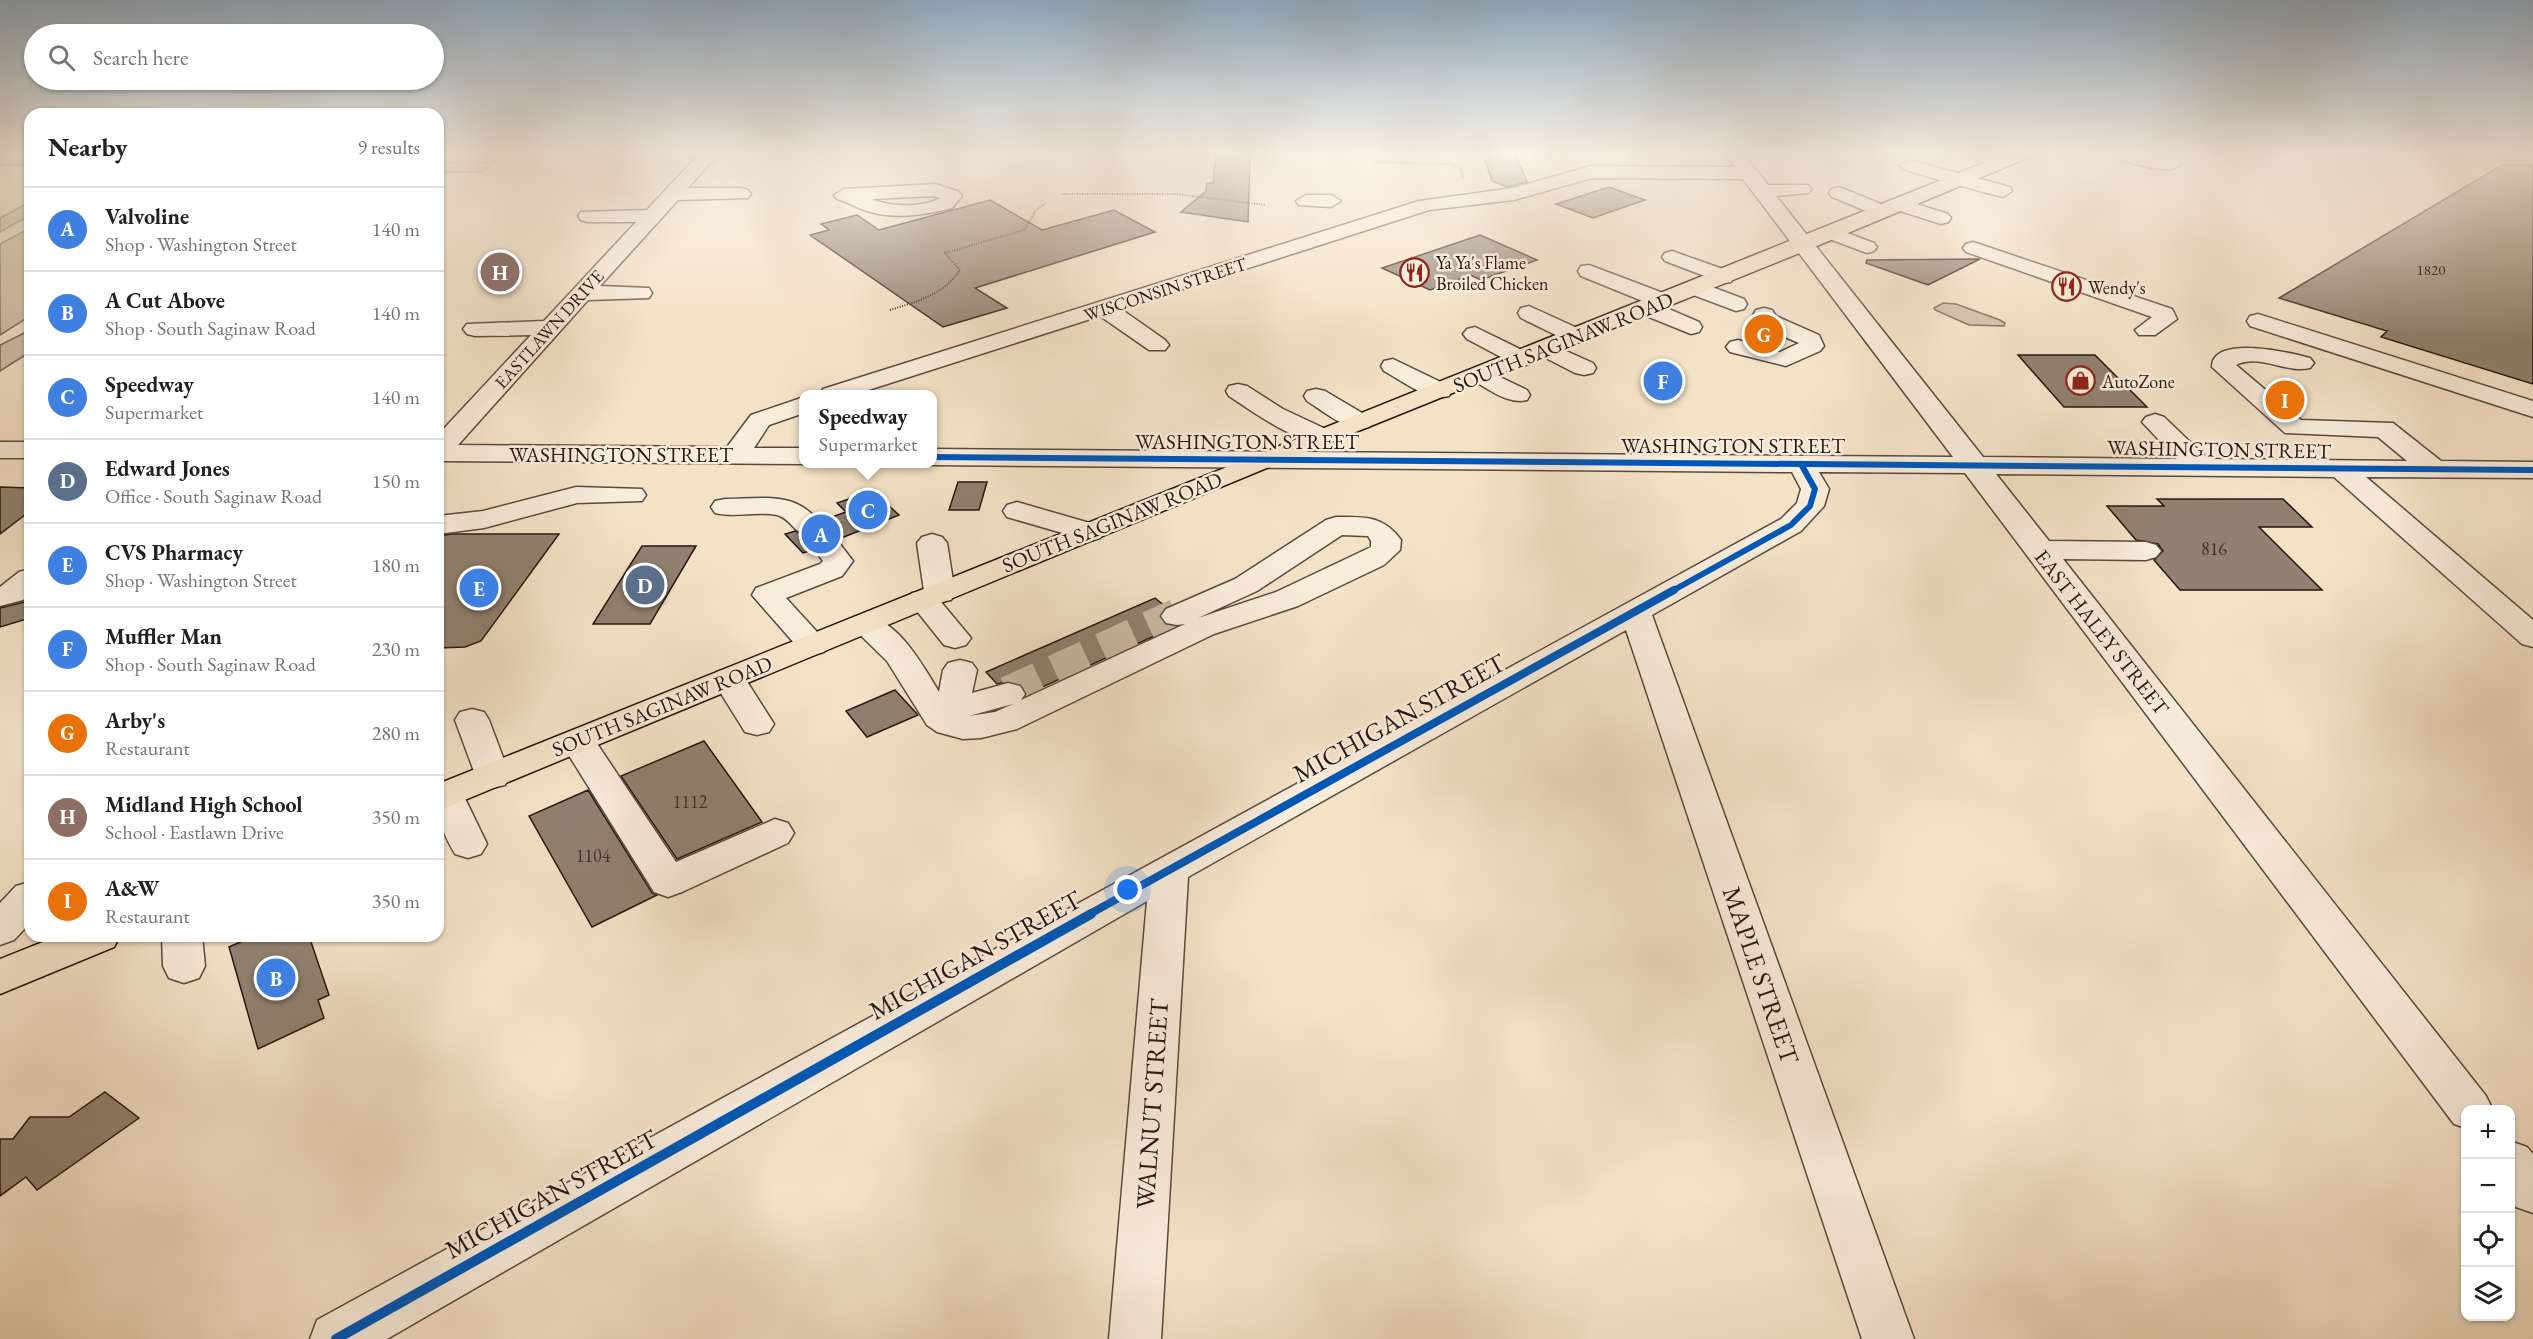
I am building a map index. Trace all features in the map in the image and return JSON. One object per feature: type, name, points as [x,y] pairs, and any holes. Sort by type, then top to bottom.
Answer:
[{"type":"main road","name":"SOUTH SAGINAW ROAD","points":[[444,795],[1265,459],[1578,337],[1868,216]]},
{"type":"main road","points":[[0,977],[85,942]]},
{"type":"street","name":"EASTLAWN DRIVE","points":[[444,445],[653,216]]},
{"type":"street","name":"WISCONSIN STREET","points":[[841,390],[890,367],[1105,309],[1390,216]]},
{"type":"street","name":"EAST HALEY STREET","points":[[1797,216],[1818,238],[1880,323],[1973,465],[2466,1105]]},
{"type":"street","points":[[1894,216],[1913,228]]},
{"type":"street","points":[[1930,216],[1941,218]]},
{"type":"street","points":[[1818,238],[1867,247]]},
{"type":"street","points":[[1296,247],[1318,258]]},
{"type":"street","points":[[1973,248],[2164,314],[2166,319],[2147,330]]},
{"type":"street","points":[[1672,257],[1723,276]]},
{"type":"street","points":[[1589,271],[1655,305],[1691,327]]},
{"type":"street","points":[[1135,277],[1158,291]]},
{"type":"street","points":[[1696,288],[1736,304]]},
{"type":"street","points":[[583,293],[641,293]]},
{"type":"street","points":[[1052,303],[1074,318]]},
{"type":"street","points":[[1105,309],[1157,345]]},
{"type":"street","points":[[1529,313],[1578,337]]},
{"type":"street","points":[[1738,347],[1786,359],[1812,346],[1811,340],[1765,320],[1764,315]]},
{"type":"street","points":[[2258,321],[2533,409]]},
{"type":"street","points":[[474,329],[550,328]]},
{"type":"street","points":[[1475,334],[1522,359]]},
{"type":"street","points":[[2277,356],[2306,337]]},
{"type":"street","points":[[1546,349],[1584,368]]},
{"type":"street","points":[[2302,363],[2277,356],[2235,357],[2227,359],[2224,367],[2294,428],[2384,429],[2434,469]]},
{"type":"street","points":[[1393,366],[1440,391]]},
{"type":"street","points":[[1481,375],[1518,395]]},
{"type":"street","points":[[1238,391],[1274,414],[1321,437]]},
{"type":"street","points":[[1316,396],[1360,422]]},
{"type":"street","points":[[735,455],[760,420],[799,406]]},
{"type":"street","points":[[2156,422],[2200,467]]},
{"type":"street","points":[[1612,439],[1665,463]]},
{"type":"street","name":"WASHINGTON STREET","points":[[444,452],[799,456]]},
{"type":"street","name":"WASHINGTON STREET","points":[[937,467],[1020,469],[1265,459],[1665,463],[1734,452],[1800,464],[2533,470]]},
{"type":"street","name":"MICHIGAN STREET","points":[[336,1339],[391,1321],[1169,870],[1791,525],[1810,506],[1815,489],[1800,464]]},
{"type":"street","points":[[2296,468],[2323,492]]},
{"type":"street","points":[[2340,468],[2533,637]]},
{"type":"street","points":[[444,524],[484,519],[576,495],[632,495]]},
{"type":"street","points":[[725,507],[786,507],[817,535],[838,561],[831,570],[770,599],[813,645]]},
{"type":"street","points":[[1017,511],[1090,532]]},
{"type":"street","points":[[865,624],[901,657],[922,697],[939,718],[955,727],[981,729],[1005,722],[1203,627],[1287,599],[1324,583],[1373,559],[1385,550],[1386,540],[1378,530],[1365,526],[1336,526],[1246,585],[1177,616]]},
{"type":"street","points":[[932,543],[931,597],[955,638]]},
{"type":"street","points":[[2038,550],[2146,551]]},
{"type":"street","points":[[0,597],[12,593],[24,583]]},
{"type":"street","name":"MAPLE STREET","points":[[1635,610],[1888,1339]]},
{"type":"street","points":[[960,670],[955,686],[956,700],[968,705],[1008,694]]},
{"type":"street","points":[[729,679],[757,724]]},
{"type":"street","points":[[472,720],[492,776]]},
{"type":"street","points":[[579,741],[668,882],[775,833]]},
{"type":"street","points":[[444,800],[468,844]]},
{"type":"street","name":"WALNUT STREET","points":[[1135,1339],[1169,870]]},
{"type":"street","points":[[0,929],[24,903]]},
{"type":"street","points":[[2515,1167],[2533,1191]]},
{"type":"path","points":[[890,310],[933,296],[953,285],[960,270],[945,253],[1024,230],[1032,216]]},
{"type":"shaded area","points":[[3,216],[24,216],[0,232],[0,218]]},
{"type":"shaded area","points":[[24,231],[24,320],[0,335],[0,244]]},
{"type":"shaded area","points":[[1943,303],[1956,304],[2000,320],[2005,323],[2004,326],[1969,325],[1935,310],[1934,308]]},
{"type":"shaded area","points":[[24,333],[24,356],[0,371],[0,345]]},
{"type":"building","points":[[851,216],[859,216],[879,230],[929,216],[1019,216],[1042,230],[1091,216],[1126,216],[1155,232],[975,288],[1007,308],[943,327],[810,235],[829,230],[821,224]]},
{"type":"building","points":[[1211,216],[1248,216],[1248,222]]},
{"type":"building","points":[[2416,216],[2533,216],[2533,384],[2381,337],[2387,331],[2279,298]]},
{"type":"building","points":[[1480,235],[1537,260],[1481,280],[1470,275],[1430,290],[1382,268]]},
{"type":"building","points":[[1980,259],[1928,285],[1866,263],[1867,260]]},
{"type":"building","name":"AutoZone","points":[[2018,355],[2095,355],[2147,407],[2064,407]]},
{"type":"building","points":[[958,482],[987,482],[979,510],[949,510]]},
{"type":"building","points":[[0,487],[24,488],[24,516],[0,534]]},
{"type":"building","points":[[872,491],[899,515],[839,539],[827,534],[815,537],[809,545],[812,550],[803,553],[785,534],[795,531],[803,535],[818,534],[824,526],[821,521],[846,512],[837,503]]},
{"type":"building","points":[[2157,499],[2283,499],[2312,527],[2259,527],[2322,590],[2180,590],[2154,560],[2163,551],[2158,544],[2136,540],[2107,506],[2164,506]]},
{"type":"building","points":[[559,534],[481,641],[465,647],[444,648],[444,535]]},
{"type":"building","points":[[642,546],[696,546],[650,624],[593,624]]},
{"type":"building","points":[[1155,598],[1166,607],[1159,617],[1164,624],[1174,627],[1027,694],[1021,684],[1009,681],[997,684],[986,672]]},
{"type":"building","points":[[24,602],[24,620],[0,627],[0,608]]},
{"type":"building","points":[[895,690],[918,715],[867,737],[846,711]]},
{"type":"building","points":[[704,741],[762,822],[677,859],[621,776]]},
{"type":"building","points":[[588,790],[652,893],[657,895],[592,927],[529,816]]},
{"type":"building","points":[[240,942],[311,942],[329,995],[318,1000],[324,1018],[258,1049],[229,947]]},
{"type":"building","points":[[105,1092],[139,1118],[37,1190],[26,1177],[0,1196],[0,1139],[13,1139],[30,1117],[69,1117]]},
{"type":"tunnel","points":[[1008,694],[1177,616]]},
{"type":"cycle path","points":[[937,457],[2533,470]]},
{"type":"cycle path","points":[[336,1339],[1169,870],[1791,525],[1810,506],[1815,489],[1801,464]]},
{"type":"place","name":"Midland High School","points":[[500,272]]},
{"type":"place","name":"Ya Ya's Flame Broiled Chicken","points":[[1415,272]]},
{"type":"place","name":"Wendy's","points":[[2067,287]]},
{"type":"place","name":"Arby's","points":[[1764,334]]},
{"type":"place","name":"Muffler Man","points":[[1663,381]]},
{"type":"place","name":"AutoZone","points":[[2081,381]]},
{"type":"place","name":"A&W","points":[[2285,400]]},
{"type":"place","name":"Speedway","points":[[868,510]]},
{"type":"place","name":"Valvoline","points":[[821,534]]},
{"type":"place","name":"Edward Jones","points":[[645,585]]},
{"type":"place","name":"CVS Pharmacy","points":[[479,588]]},
{"type":"place","name":"A Cut Above","points":[[276,978]]}]
